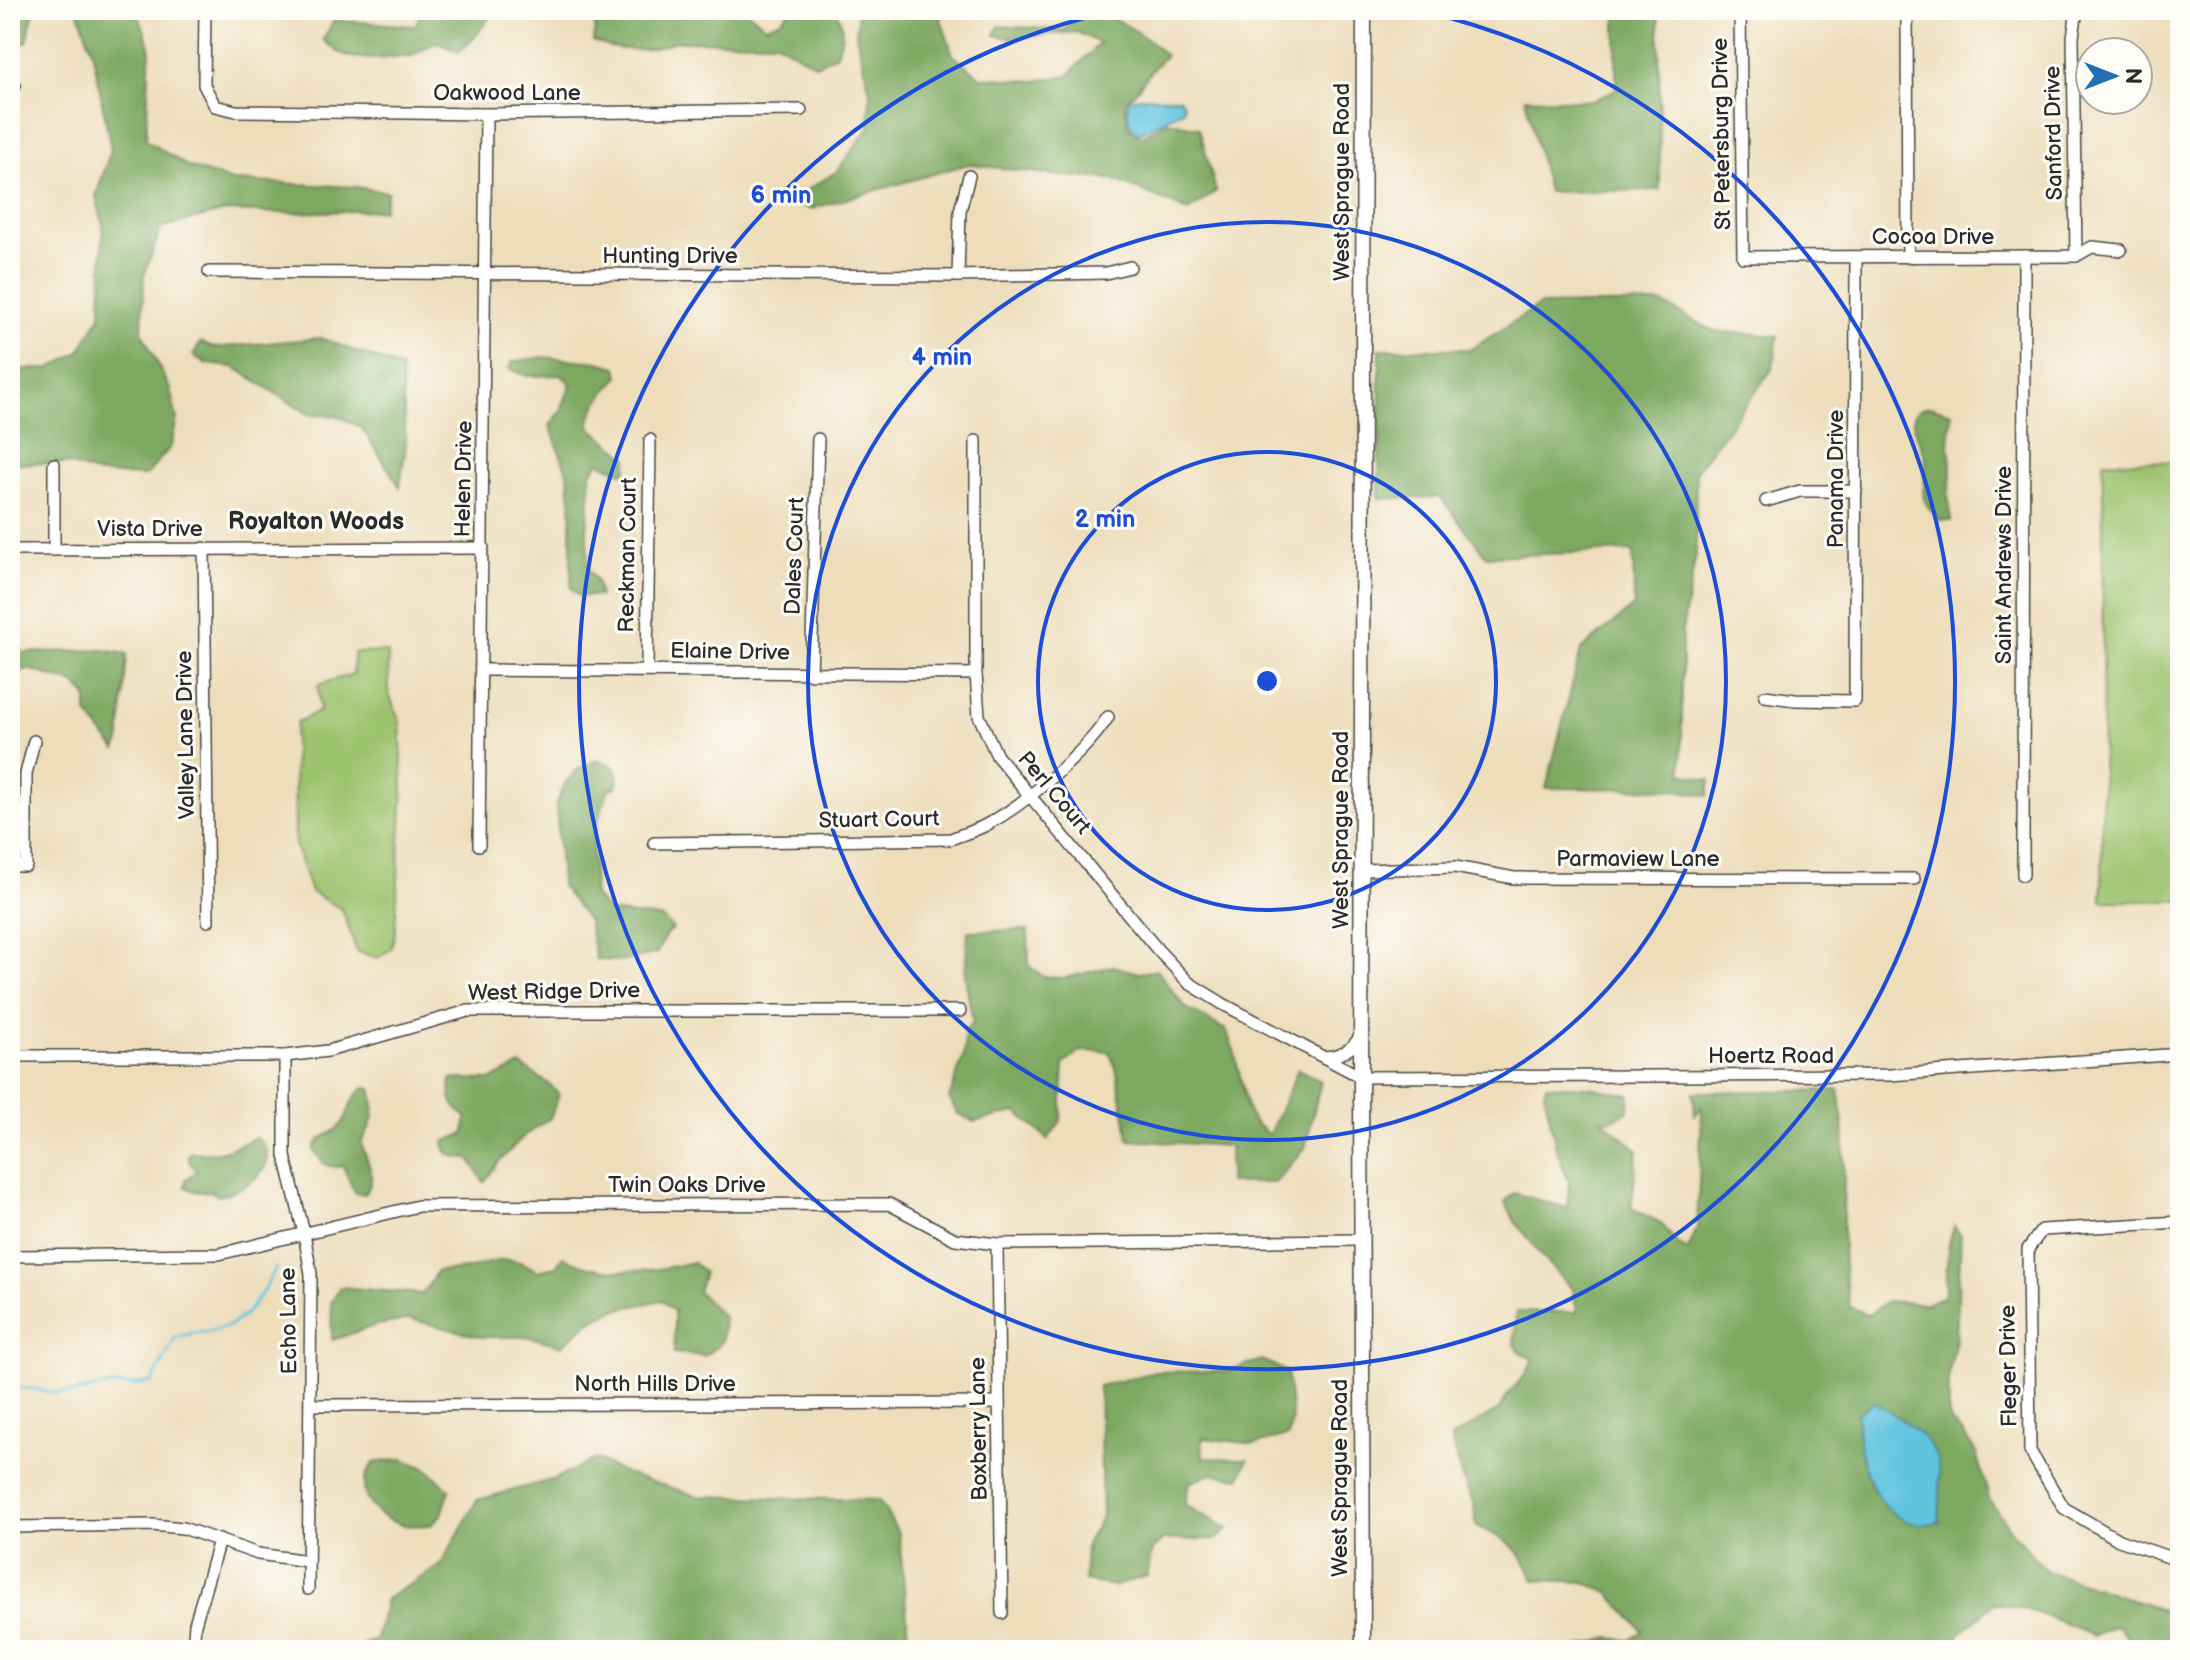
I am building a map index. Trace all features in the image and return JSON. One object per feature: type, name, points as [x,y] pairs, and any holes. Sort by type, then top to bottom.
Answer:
[{"type":"street","name":"Oakwood Lane","points":[[205,10],[204,85],[215,106],[236,111],[486,114],[801,110]]},
{"type":"street","name":"West Sprague Road","points":[[1363,1650],[1364,10]]},
{"type":"street","name":"St Petersburg Drive","points":[[1740,10],[1743,257]]},
{"type":"street","points":[[1907,10],[1908,257]]},
{"type":"street","name":"Sanford Drive","points":[[2076,256],[2073,37],[2077,10]]},
{"type":"street","points":[[2170,10],[2180,22]]},
{"type":"street","name":"Helen Drive","points":[[479,845],[486,114]]},
{"type":"street","points":[[958,276],[960,211],[969,176]]},
{"type":"street","name":"Cocoa Drive","points":[[1743,257],[2076,256],[2092,247],[2121,250]]},
{"type":"street","name":"Saint Andrews Drive","points":[[2023,875],[2024,256]]},
{"type":"street","name":"Panama Drive","points":[[1765,696],[1855,701],[1856,257]]},
{"type":"street","name":"Hunting Drive","points":[[209,272],[958,276],[1106,273],[1130,267]]},
{"type":"street","name":"Dales Court","points":[[811,674],[818,439]]},
{"type":"street","name":"Reckman Court","points":[[647,670],[650,440]]},
{"type":"street","name":"Perl Court","points":[[976,441],[976,674],[979,716],[997,756],[1157,949],[1189,983],[1361,1077]]},
{"type":"street","points":[[54,464],[54,550]]},
{"type":"street","points":[[1766,501],[1800,491],[1856,491]]},
{"type":"street","name":"Valley Lane Drive","points":[[204,548],[208,921]]},
{"type":"street","name":"Vista Drive","points":[[10,550],[483,548]]},
{"type":"street","name":"Elaine Drive","points":[[483,670],[976,674]]},
{"type":"street","name":"Stuart Court","points":[[654,843],[951,839],[984,827],[1030,795],[1097,735],[1108,717]]},
{"type":"street","points":[[10,866],[26,866],[26,774],[34,741]]},
{"type":"street","name":"Parmaview Lane","points":[[1363,870],[1455,867],[1514,878],[1914,879]]},
{"type":"street","name":"West Ridge Drive","points":[[10,1056],[285,1056],[328,1051],[468,1011],[960,1011]]},
{"type":"street","points":[[1323,1057],[1344,1053],[1362,1035]]},
{"type":"street","name":"Hoertz Road","points":[[1361,1077],[1890,1075],[2180,1054]]},
{"type":"street","name":"Echo Lane","points":[[285,1056],[285,1156],[311,1274],[308,1589]]},
{"type":"street","name":"Twin Oaks Drive","points":[[10,1256],[219,1254],[418,1206],[889,1204],[955,1239],[997,1244],[1361,1240]]},
{"type":"street","name":"Fleger Drive","points":[[2180,1222],[2042,1230],[2028,1249],[2030,1451],[2064,1508],[2119,1540],[2180,1561]]},
{"type":"street","name":"Boxberry Lane","points":[[997,1244],[1002,1613]]},
{"type":"street","name":"North Hills Drive","points":[[311,1405],[998,1403]]},
{"type":"street","points":[[10,1527],[152,1525],[183,1528],[258,1554],[308,1561]]},
{"type":"street","points":[[193,1650],[195,1624],[219,1540]]},
{"type":"green space","points":[[12,10],[34,10],[27,42],[11,46]]},
{"type":"green space","points":[[78,10],[137,10],[150,46],[146,140],[189,167],[233,181],[356,187],[388,192],[383,210],[291,213],[226,211],[161,228],[144,276],[142,332],[170,389],[177,419],[171,446],[146,476],[99,474],[68,464],[20,463],[10,466],[10,369],[49,369],[79,352],[101,315],[103,225],[96,196],[111,149],[93,54]]},
{"type":"green space","points":[[422,10],[495,10],[459,52],[436,42],[412,56],[350,57],[323,40],[334,20],[415,26]]},
{"type":"green space","points":[[602,10],[745,10],[766,26],[781,20],[791,10],[834,10],[842,25],[841,37],[837,54],[816,65],[776,42],[675,41],[655,48],[623,49],[593,41],[597,14]]},
{"type":"green space","points":[[858,10],[938,10],[953,55],[981,77],[1034,81],[1067,76],[1100,43],[1077,32],[1009,38],[995,35],[999,26],[1064,30],[1075,19],[1077,10],[1101,14],[1125,25],[1166,56],[1125,102],[1128,127],[1141,137],[1168,121],[1199,128],[1216,191],[1189,211],[1113,179],[968,164],[811,209],[795,205],[807,190],[836,172],[869,128],[870,91],[856,35]]},
{"type":"green space","points":[[1616,10],[1659,10],[1660,190],[1548,192],[1525,98],[1592,101],[1616,89]]},
{"type":"green space","points":[[1661,303],[1713,331],[1778,336],[1773,368],[1696,471],[1696,555],[1682,631],[1682,773],[1710,780],[1708,796],[1671,789],[1546,788],[1581,650],[1634,606],[1633,551],[1486,556],[1440,497],[1379,499],[1380,349],[1471,349],[1540,305]]},
{"type":"green space","points":[[320,338],[401,368],[406,445],[400,487],[361,427],[337,416],[308,414],[234,367],[207,364],[193,355],[201,342],[213,348]]},
{"type":"green space","points":[[543,357],[598,362],[617,367],[619,376],[596,406],[590,427],[628,458],[626,474],[599,462],[591,473],[588,569],[596,580],[600,596],[579,596],[571,588],[568,475],[550,425],[560,413],[571,384],[561,375],[527,376],[509,369],[512,362]]},
{"type":"green space","points":[[1930,406],[1952,413],[1949,445],[1952,475],[1948,495],[1952,521],[1939,520],[1926,504],[1923,493],[1926,463],[1914,421],[1920,409]]},
{"type":"green space","points":[[2103,461],[2180,462],[2180,901],[2102,901]]},
{"type":"green space","points":[[104,650],[127,654],[120,742],[116,750],[87,714],[87,697],[74,683],[28,669],[10,674],[10,653]]},
{"type":"green space","points":[[388,652],[389,694],[400,722],[403,788],[395,933],[391,949],[378,958],[357,952],[342,909],[311,892],[295,845],[294,738],[297,722],[320,711],[318,685],[353,674],[354,653]]},
{"type":"green space","points":[[597,760],[614,768],[618,781],[616,787],[609,789],[592,838],[594,896],[609,912],[662,918],[673,929],[666,934],[657,953],[625,961],[596,960],[588,921],[561,886],[556,803],[566,782],[579,768]]},
{"type":"green space","points":[[1028,930],[1029,966],[1044,977],[1064,978],[1113,966],[1139,973],[1157,970],[1185,1007],[1226,1030],[1234,1050],[1248,1112],[1269,1135],[1298,1069],[1321,1081],[1305,1148],[1275,1183],[1229,1183],[1229,1146],[1129,1140],[1116,1068],[1109,1052],[1080,1051],[1064,1064],[1061,1121],[1048,1139],[1017,1112],[974,1122],[957,1113],[949,1099],[964,1054],[965,1030],[973,1023],[965,976],[968,931]]},
{"type":"green space","points":[[521,1065],[559,1095],[550,1118],[524,1136],[484,1182],[469,1158],[446,1152],[444,1142],[465,1133],[466,1117],[452,1101],[451,1079],[491,1080]]},
{"type":"green space","points":[[1546,1085],[1589,1087],[1630,1095],[1629,1111],[1611,1120],[1601,1119],[1638,1150],[1631,1208],[1661,1223],[1677,1244],[1688,1250],[1697,1228],[1702,1107],[1695,1115],[1693,1092],[1839,1090],[1844,1143],[1843,1253],[1850,1307],[1869,1315],[1887,1301],[1926,1304],[1944,1296],[1949,1244],[1954,1226],[1961,1235],[1956,1339],[1949,1373],[1949,1420],[1976,1453],[1990,1501],[2014,1535],[2047,1571],[2180,1616],[2180,1650],[2132,1650],[2129,1638],[2116,1625],[2093,1636],[2045,1616],[1994,1603],[1958,1636],[1957,1650],[1568,1650],[1609,1638],[1628,1640],[1643,1631],[1609,1593],[1584,1582],[1534,1580],[1518,1551],[1476,1526],[1474,1504],[1461,1476],[1451,1438],[1500,1409],[1508,1394],[1526,1374],[1533,1359],[1520,1352],[1514,1344],[1516,1312],[1577,1312],[1573,1290],[1544,1259],[1515,1221],[1505,1202],[1514,1193],[1567,1208],[1569,1182],[1556,1148],[1545,1096]]},
{"type":"green space","points":[[365,1087],[371,1088],[374,1110],[361,1143],[371,1176],[364,1194],[355,1193],[343,1166],[326,1164],[314,1151],[321,1139],[341,1125],[356,1096]]},
{"type":"green space","points":[[256,1137],[265,1147],[267,1157],[259,1175],[250,1182],[218,1196],[211,1191],[198,1192],[185,1187],[186,1179],[197,1171],[190,1163],[188,1156],[191,1152],[225,1150]]},
{"type":"green space","points":[[563,1256],[593,1268],[626,1271],[693,1262],[704,1273],[698,1291],[724,1318],[722,1342],[705,1356],[674,1353],[674,1311],[662,1300],[615,1310],[590,1321],[562,1346],[530,1337],[481,1337],[410,1319],[374,1326],[332,1340],[331,1302],[340,1287],[423,1294],[437,1271],[512,1260],[537,1271],[555,1267]]},
{"type":"green space","points":[[1262,1360],[1287,1372],[1292,1418],[1288,1436],[1255,1444],[1202,1438],[1203,1458],[1248,1459],[1240,1478],[1209,1474],[1189,1483],[1185,1505],[1228,1529],[1217,1539],[1163,1540],[1152,1550],[1147,1576],[1115,1586],[1084,1581],[1086,1544],[1102,1516],[1099,1386],[1155,1372],[1226,1371]]},
{"type":"green space","points":[[402,1459],[426,1468],[450,1490],[442,1514],[431,1525],[407,1525],[389,1520],[380,1515],[368,1500],[365,1482],[374,1463]]},
{"type":"green space","points":[[595,1459],[627,1474],[698,1496],[879,1500],[899,1534],[910,1649],[947,1650],[348,1650],[376,1639],[386,1599],[440,1566],[477,1500],[555,1479]]},
{"type":"green space","points":[[1528,1643],[1568,1650],[1527,1650]]},
{"type":"water","points":[[1179,98],[1184,105],[1183,110],[1140,133],[1131,127],[1127,109],[1129,99]]},
{"type":"water","points":[[1874,1402],[1910,1425],[1932,1449],[1939,1473],[1939,1522],[1918,1524],[1900,1518],[1886,1507],[1875,1491],[1861,1453],[1857,1414]]},
{"type":"waterway","points":[[10,1390],[29,1388],[65,1393],[152,1382],[175,1338],[220,1329],[239,1319],[254,1304],[276,1268]]},
{"type":"district","name":"Royalton Woods","points":[[316,521]]}]
